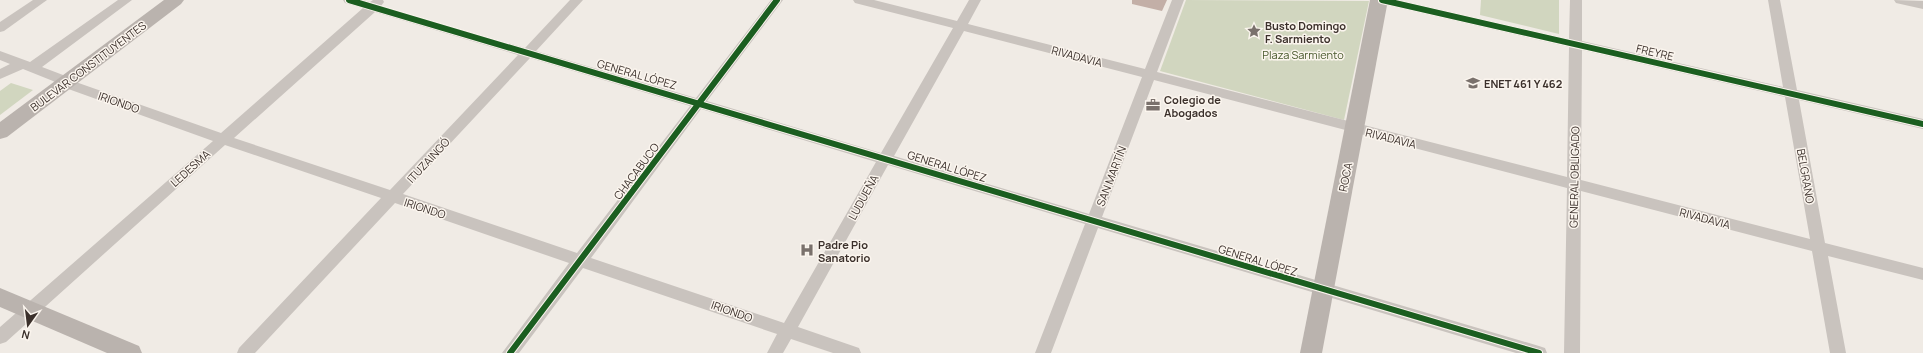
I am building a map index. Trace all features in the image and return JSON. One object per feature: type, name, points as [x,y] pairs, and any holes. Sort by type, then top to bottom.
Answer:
[{"type":"street","points":[[0,28],[41,0]]},
{"type":"street","points":[[0,74],[27,66],[126,0]]},
{"type":"street","name":"BULEVAR CONSTITUYENTES","points":[[0,132],[62,80],[175,0]]},
{"type":"street","name":"GENERAL LÓPEZ","points":[[349,0],[376,3],[527,53],[1540,353]]},
{"type":"street","name":"ITUZAINGÓ","points":[[245,353],[577,0]]},
{"type":"street","name":"CHACABUCO","points":[[510,353],[582,260],[777,0]]},
{"type":"street","name":"RIVADAVIA","points":[[859,0],[1923,274]]},
{"type":"street","name":"LUDUEÑA","points":[[774,353],[975,0]]},
{"type":"street","name":"SAN MARTÍN","points":[[1043,353],[1178,0]]},
{"type":"street","name":"FREYRE","points":[[1380,0],[1923,124]]},
{"type":"street","name":"ROCA","points":[[1311,353],[1380,0]]},
{"type":"street","name":"GENERAL OBLIGADO","points":[[1572,353],[1576,0]]},
{"type":"street","name":"BELGRANO","points":[[1774,0],[1838,353]]},
{"type":"street","points":[[1900,0],[1923,5]]},
{"type":"street","name":"LEDESMA","points":[[0,337],[376,3]]},
{"type":"street","name":"IRIONDO","points":[[0,55],[62,80],[223,139],[853,353]]},
{"type":"street","points":[[0,297],[130,353]]},
{"type":"green space","name":"Plaza Sarmiento","points":[[1186,0],[1369,1],[1344,120],[1160,71]]},
{"type":"green space","points":[[1481,0],[1559,0],[1559,34],[1480,15]]},
{"type":"green space","points":[[11,83],[33,90],[0,115],[0,91]]},
{"type":"building","points":[[1132,0],[1167,0],[1162,11],[1132,4]]},
{"type":"cycle path","points":[[349,0],[1539,353]]},
{"type":"cycle path","points":[[510,353],[777,0]]},
{"type":"cycle path","points":[[1382,0],[1923,124]]},
{"type":"place","name":"Busto Domingo F. Sarmiento","points":[[1254,31]]},
{"type":"place","name":"ENET 461 Y 462","points":[[1473,83]]},
{"type":"place","name":"Colegio de Abogados","points":[[1153,105]]},
{"type":"place","name":"Padre Pio Sanatorio","points":[[807,250]]}]
